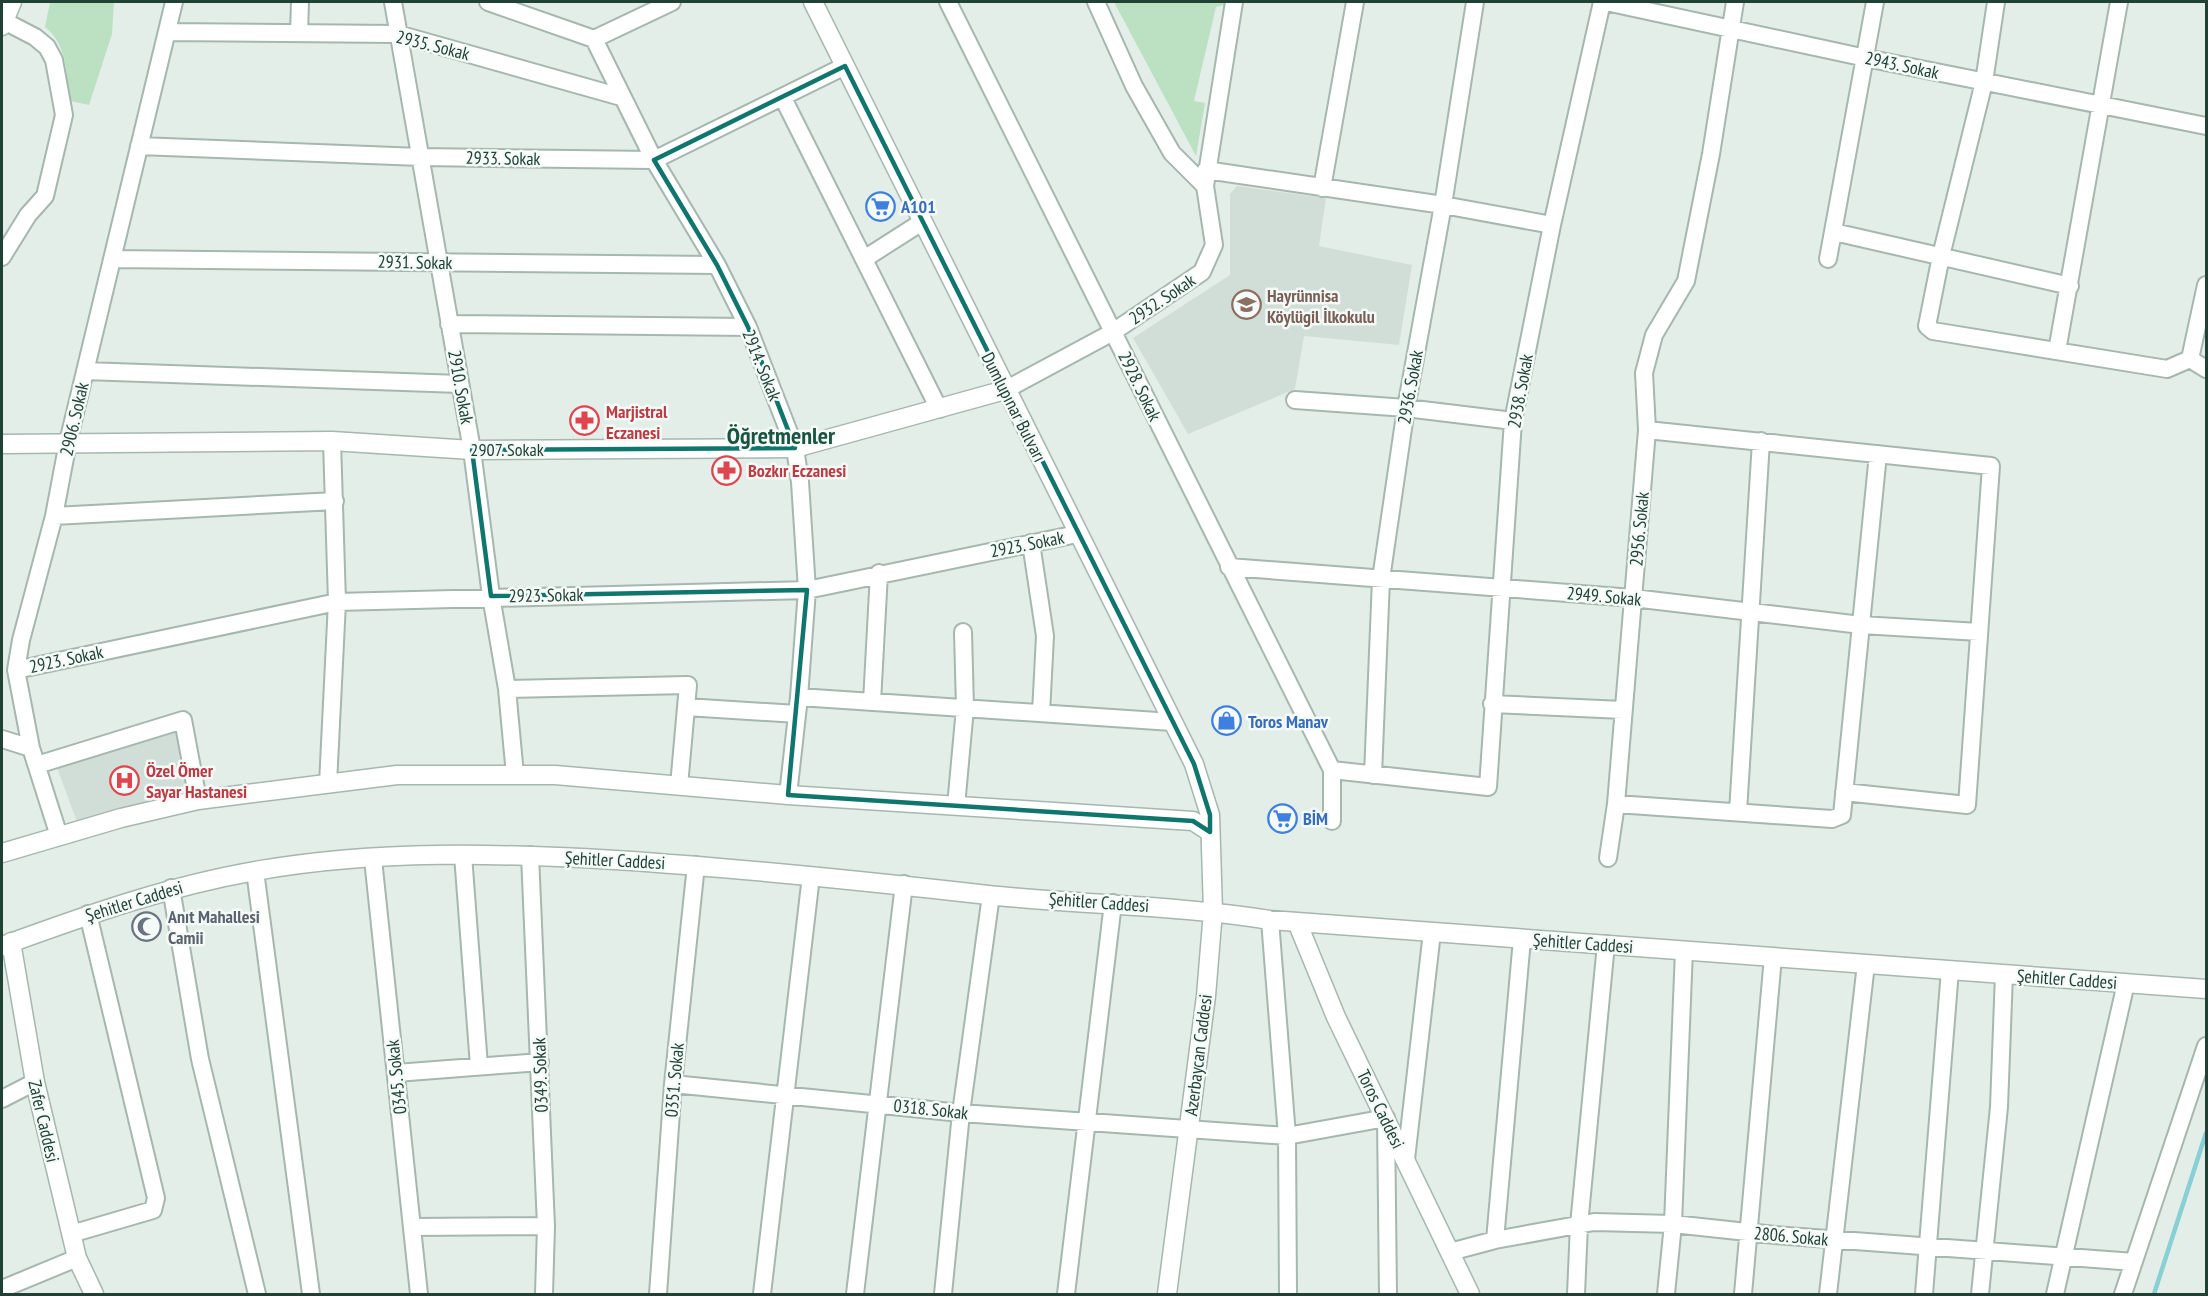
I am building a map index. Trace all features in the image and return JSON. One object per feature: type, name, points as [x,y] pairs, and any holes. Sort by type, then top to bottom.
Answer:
[{"type":"street","points":[[2,257],[28,215],[45,196],[64,115],[54,60],[47,47],[35,37],[3,23],[12,2]]},
{"type":"street","name":"2906. Sokak","points":[[59,836],[31,748],[16,670],[21,640],[54,516],[68,442],[174,2]]},
{"type":"street","points":[[299,33],[300,2]]},
{"type":"street","name":"2910. Sokak","points":[[393,2],[472,450],[491,596],[507,689],[515,775]]},
{"type":"street","points":[[488,2],[594,39],[672,2]]},
{"type":"street","name":"Dumlupınar Bulvarı","points":[[813,2],[1194,764],[1210,823]]},
{"type":"street","name":"2928. Sokak","points":[[948,2],[1332,770],[1332,821]]},
{"type":"street","points":[[1096,2],[1134,86],[1172,153],[1206,178],[1322,188],[1443,205],[1552,225]]},
{"type":"street","name":"2932. Sokak","points":[[1005,390],[1113,332],[1202,272],[1214,245],[1206,178],[1234,2]]},
{"type":"street","points":[[1322,188],[1355,2]]},
{"type":"street","name":"2936. Sokak","points":[[1373,775],[1381,579],[1406,408],[1443,205],[1475,2]]},
{"type":"street","name":"2943. Sokak","points":[[1604,2],[1731,27],[1866,58],[2204,129]]},
{"type":"street","name":"2938. Sokak","points":[[1373,775],[1488,787],[1513,421],[1552,225],[1604,2]]},
{"type":"street","name":"2956. Sokak","points":[[1608,858],[1616,804],[1647,430],[1644,373],[1654,335],[1686,281],[1711,154],[1735,2]]},
{"type":"street","points":[[1828,259],[1875,2]]},
{"type":"street","points":[[1996,2],[1984,82],[1941,256],[1927,326],[1933,331],[2167,369],[2190,358]]},
{"type":"street","points":[[2057,351],[2119,2]]},
{"type":"street","name":"2935. Sokak","points":[[167,32],[398,34],[621,97]]},
{"type":"street","name":"2914. Sokak","points":[[594,39],[654,160],[717,265],[748,327],[795,448],[800,482],[807,590],[799,697],[788,795]]},
{"type":"street","name":"2933. Sokak","points":[[140,146],[420,157],[654,160],[844,66]]},
{"type":"street","points":[[783,98],[939,409]]},
{"type":"street","points":[[864,260],[922,222]]},
{"type":"street","points":[[1834,232],[2070,286]]},
{"type":"street","name":"2931. Sokak","points":[[112,259],[717,265]]},
{"type":"street","points":[[2190,358],[2206,285]]},
{"type":"street","points":[[449,324],[748,327]]},
{"type":"street","points":[[2190,358],[2206,369]]},
{"type":"street","points":[[85,371],[460,384]]},
{"type":"street","name":"2907. Sokak","points":[[3,448],[68,442],[332,441],[472,450],[795,448],[1005,390]]},
{"type":"street","points":[[1295,400],[1406,408],[1513,421]]},
{"type":"street","points":[[1647,430],[1991,466],[1967,805],[1844,792]]},
{"type":"street","points":[[328,784],[337,602],[332,441]]},
{"type":"street","points":[[1738,812],[1761,441]]},
{"type":"street","points":[[1616,804],[1832,819],[1842,814],[1878,454]]},
{"type":"street","points":[[54,516],[335,501]]},
{"type":"street","name":"2923. Sokak","points":[[16,670],[337,602],[491,596],[807,590],[879,573],[1077,534]]},
{"type":"street","points":[[1031,543],[1045,636],[1041,713]]},
{"type":"street","name":"2949. Sokak","points":[[1229,567],[1633,598],[1861,625],[1979,632]]},
{"type":"street","points":[[872,702],[879,573]]},
{"type":"street","points":[[956,806],[964,708],[963,632]]},
{"type":"street","points":[[507,689],[688,685],[679,786]]},
{"type":"street","points":[[799,697],[1172,722]]},
{"type":"street","points":[[1492,704],[1623,710]]},
{"type":"street","points":[[686,707],[797,714]]},
{"type":"street","points":[[37,765],[183,720],[198,800]]},
{"type":"street","points":[[2,739],[31,748]]},
{"type":"street","points":[[1332,770],[1373,775]]},
{"type":"street","points":[[2,853],[198,800],[396,775],[555,775],[788,795],[1210,823]]},
{"type":"street","name":"Azerbaycan Caddesi","points":[[1167,1294],[1190,1127],[1213,911],[1210,823]]},
{"type":"street","name":"Şehitler Caddesi","points":[[6,944],[88,914],[171,888],[255,871],[338,860],[413,855],[530,855],[696,865],[904,884],[991,895],[1213,911],[1270,920],[2206,989]]},
{"type":"street","points":[[463,855],[479,1066]]},
{"type":"street","name":"0349. Sokak","points":[[530,855],[546,1226],[544,1294]]},
{"type":"street","name":"0345. Sokak","points":[[374,859],[419,1294]]},
{"type":"street","name":"0351. Sokak","points":[[658,1294],[673,1084],[696,865]]},
{"type":"street","points":[[255,871],[311,1294]]},
{"type":"street","points":[[762,1294],[811,876]]},
{"type":"street","points":[[855,1294],[904,884]]},
{"type":"street","points":[[171,888],[200,1059],[256,1294]]},
{"type":"street","points":[[943,1294],[961,1113],[991,895]]},
{"type":"street","points":[[1066,1294],[1113,903]]},
{"type":"street","points":[[71,1234],[153,1210],[156,1198],[88,914]]},
{"type":"street","points":[[1270,920],[1287,1136],[1288,1294]]},
{"type":"street","name":"Toros Caddesi","points":[[1297,922],[1336,1017],[1470,1294]]},
{"type":"street","points":[[1406,1159],[1432,932]]},
{"type":"street","points":[[1495,1239],[1522,939]]},
{"type":"street","name":"Zafer Caddesi","points":[[6,944],[35,1082],[77,1258],[94,1294]]},
{"type":"street","points":[[1576,1294],[1579,1224],[1606,944]]},
{"type":"street","points":[[1666,1294],[1673,1224],[1684,950]]},
{"type":"street","points":[[1743,1294],[1773,957]]},
{"type":"street","points":[[1828,1294],[1866,964]]},
{"type":"street","points":[[1924,1294],[1950,970]]},
{"type":"street","points":[[1980,1294],[1999,1107],[2004,974]]},
{"type":"street","points":[[2055,1294],[2126,983]]},
{"type":"street","points":[[2123,1294],[2206,1046]]},
{"type":"street","points":[[396,1073],[540,1062]]},
{"type":"street","points":[[2,1099],[35,1082]]},
{"type":"street","name":"0318. Sokak","points":[[673,1084],[961,1113],[1190,1127],[1287,1136],[1386,1118]]},
{"type":"street","points":[[1386,1118],[1388,1294]]},
{"type":"street","name":"2806. Sokak","points":[[1450,1252],[1495,1239],[1594,1222],[1673,1224],[1749,1233],[2134,1262]]},
{"type":"street","points":[[412,1227],[546,1226]]},
{"type":"street","points":[[2,1289],[77,1258]]},
{"type":"highlighted area","points":[[845,66],[1194,764],[1210,815],[1210,832],[1193,821],[788,795],[807,590],[491,596],[472,450],[795,448],[748,327],[717,265],[654,160]]},
{"type":"shaded area","name":"Hayrünnisa Köylügil İlkokulu","points":[[1237,186],[1326,198],[1319,246],[1412,265],[1399,345],[1304,336],[1295,389],[1188,434],[1133,338],[1230,275],[1230,194]]},
{"type":"shaded area","name":"Özel Ömer Sayar Hastanesi","points":[[179,727],[190,795],[77,822],[56,765]]},
{"type":"green space","points":[[50,2],[114,2],[112,34],[89,105],[66,100],[67,80],[62,51],[58,42],[45,27]]},
{"type":"green space","points":[[1114,2],[1225,2],[1224,5],[1216,7],[1194,101],[1205,103],[1196,156]]},
{"type":"waterway","points":[[2154,1294],[2206,1133]]},
{"type":"place","name":"A101","points":[[880,206]]},
{"type":"place","name":"Hayrünnisa Köylügil İlkokulu","points":[[1246,305]]},
{"type":"place","name":"Marjistral Eczanesi","points":[[585,421]]},
{"type":"place","name":"Bozkır Eczanesi","points":[[727,470]]},
{"type":"place","name":"Toros Manav","points":[[1227,721]]},
{"type":"place","name":"Özel Ömer Sayar Hastanesi","points":[[125,780]]},
{"type":"place","name":"BİM","points":[[1282,818]]},
{"type":"place","name":"Anıt Mahallesi Camii","points":[[147,926]]},
{"type":"district","name":"Öğretmenler","points":[[781,435]]}]
